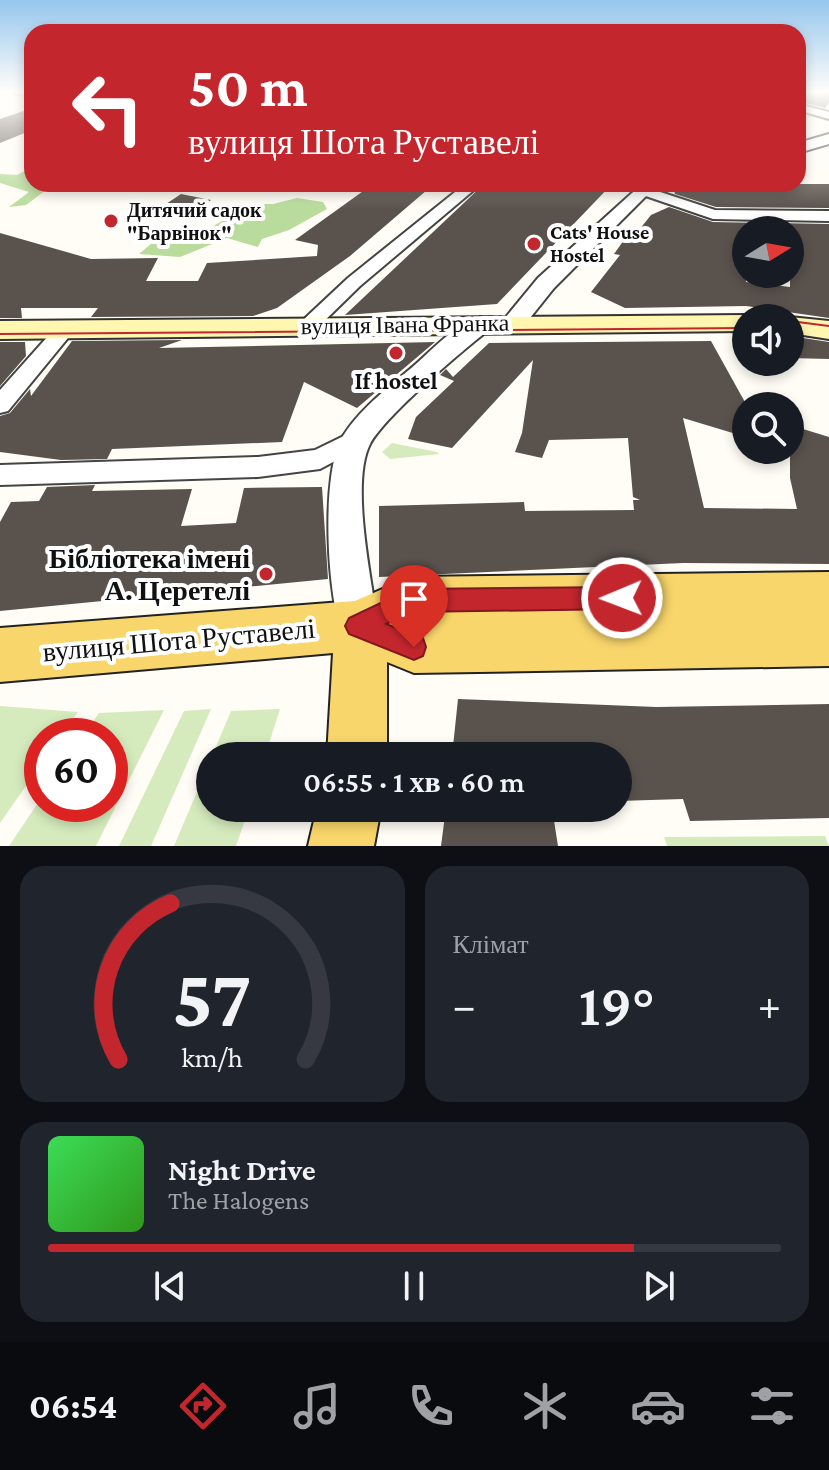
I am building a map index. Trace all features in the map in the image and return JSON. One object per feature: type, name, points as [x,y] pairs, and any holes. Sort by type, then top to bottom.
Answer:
[{"type":"main road","name":"вулиця Івана Франка","points":[[0,330],[732,323]]},
{"type":"main road","points":[[804,327],[829,330]]},
{"type":"main road","name":"вулиця Шота Руставелі","points":[[0,655],[358,626],[410,600],[829,595]]},
{"type":"main road","points":[[358,626],[361,690],[358,742]]},
{"type":"main road","name":"вулиця Шота Руставелі","points":[[358,626],[414,647],[829,640]]},
{"type":"main road","points":[[341,846],[346,822]]},
{"type":"street","points":[[806,143],[825,130]]},
{"type":"street","points":[[308,326],[354,282],[464,192]]},
{"type":"street","points":[[513,323],[546,283],[645,192]]},
{"type":"street","points":[[662,192],[713,214],[739,217],[829,216]]},
{"type":"street","points":[[0,475],[258,467],[320,459],[356,439],[460,338],[481,324]]},
{"type":"street","points":[[0,405],[56,329]]},
{"type":"street","points":[[356,439],[347,482],[358,626]]},
{"type":"green space","points":[[24,171],[24,190],[0,183],[0,174],[17,175]]},
{"type":"green space","points":[[29,192],[43,192],[26,205],[9,207]]},
{"type":"green space","points":[[297,198],[323,202],[327,209],[289,230],[262,239],[258,247],[227,238],[180,257],[139,254],[170,228],[202,233],[250,204],[273,204]]},
{"type":"green space","points":[[392,443],[439,454],[390,459],[382,452]]},
{"type":"green space","points":[[0,706],[78,712],[74,718],[24,718],[24,789],[0,823]]},
{"type":"green space","points":[[211,709],[151,846],[119,846],[184,711]]},
{"type":"green space","points":[[280,709],[269,742],[218,742],[231,711]]},
{"type":"green space","points":[[164,710],[128,782],[128,718],[96,718],[99,713]]},
{"type":"green space","points":[[196,794],[196,822],[244,822],[236,846],[174,846]]},
{"type":"green space","points":[[25,822],[108,822],[96,846],[9,846]]},
{"type":"green space","points":[[825,836],[829,846],[667,846],[664,837]]},
{"type":"building","points":[[0,130],[24,130],[24,133],[0,143]]},
{"type":"building","points":[[806,184],[829,184],[829,208],[716,207],[675,194],[806,192]]},
{"type":"building","points":[[362,192],[425,192],[350,256],[277,308],[253,316],[91,317],[98,308],[21,308],[22,318],[0,318],[0,233],[91,259],[158,258],[146,281],[198,281],[207,263],[317,256],[318,245],[295,240]]},
{"type":"building","points":[[476,192],[604,192],[497,304],[345,315]]},
{"type":"building","points":[[181,194],[211,200],[184,218],[154,212]]},
{"type":"building","points":[[669,207],[713,222],[732,222],[732,288],[804,288],[804,224],[829,224],[829,318],[804,314],[804,304],[625,308],[591,292],[620,255],[614,254],[629,233],[635,235],[651,215]]},
{"type":"building","points":[[804,338],[829,342],[829,359],[804,358]]},
{"type":"building","points":[[182,340],[159,348],[435,342],[357,408],[304,382],[282,442],[112,449],[107,459],[61,460],[0,452],[0,416],[10,413],[30,389],[31,396],[72,341]]},
{"type":"building","points":[[711,341],[739,392],[732,392],[732,433],[683,418],[704,508],[797,509],[790,464],[804,464],[804,429],[829,437],[829,564],[683,563],[379,577],[379,506],[524,502],[525,511],[634,510],[633,500],[640,500],[633,497],[628,438],[549,440],[542,458],[515,452],[522,433],[533,360],[452,448],[408,439],[416,417],[454,381],[440,375],[446,369],[453,377],[489,343]]},
{"type":"building","points":[[0,342],[25,342],[26,356],[0,386]]},
{"type":"building","points":[[95,485],[92,491],[192,489],[181,526],[236,523],[244,488],[322,487],[328,579],[0,611],[0,522],[11,502],[39,501],[47,487]]},
{"type":"building","points":[[458,699],[656,707],[829,704],[829,818],[690,821],[683,799],[632,801],[632,742],[453,742]]},
{"type":"building","points":[[444,822],[554,822],[558,846],[441,846]]},
{"type":"tram line","points":[[804,323],[829,326]]},
{"type":"tram line","points":[[0,334],[732,328]]},
{"type":"place","name":"Дитячий садок \"Барвінок\"","points":[[111,221]]},
{"type":"place","name":"Cats' House Hostel","points":[[534,244]]},
{"type":"place","name":"If hostel","points":[[396,353]]},
{"type":"place","name":"Бібліотека імені А. Церетелі","points":[[266,574]]},
{"type":"route","points":[[414,647],[358,626],[410,600],[622,598]]}]
